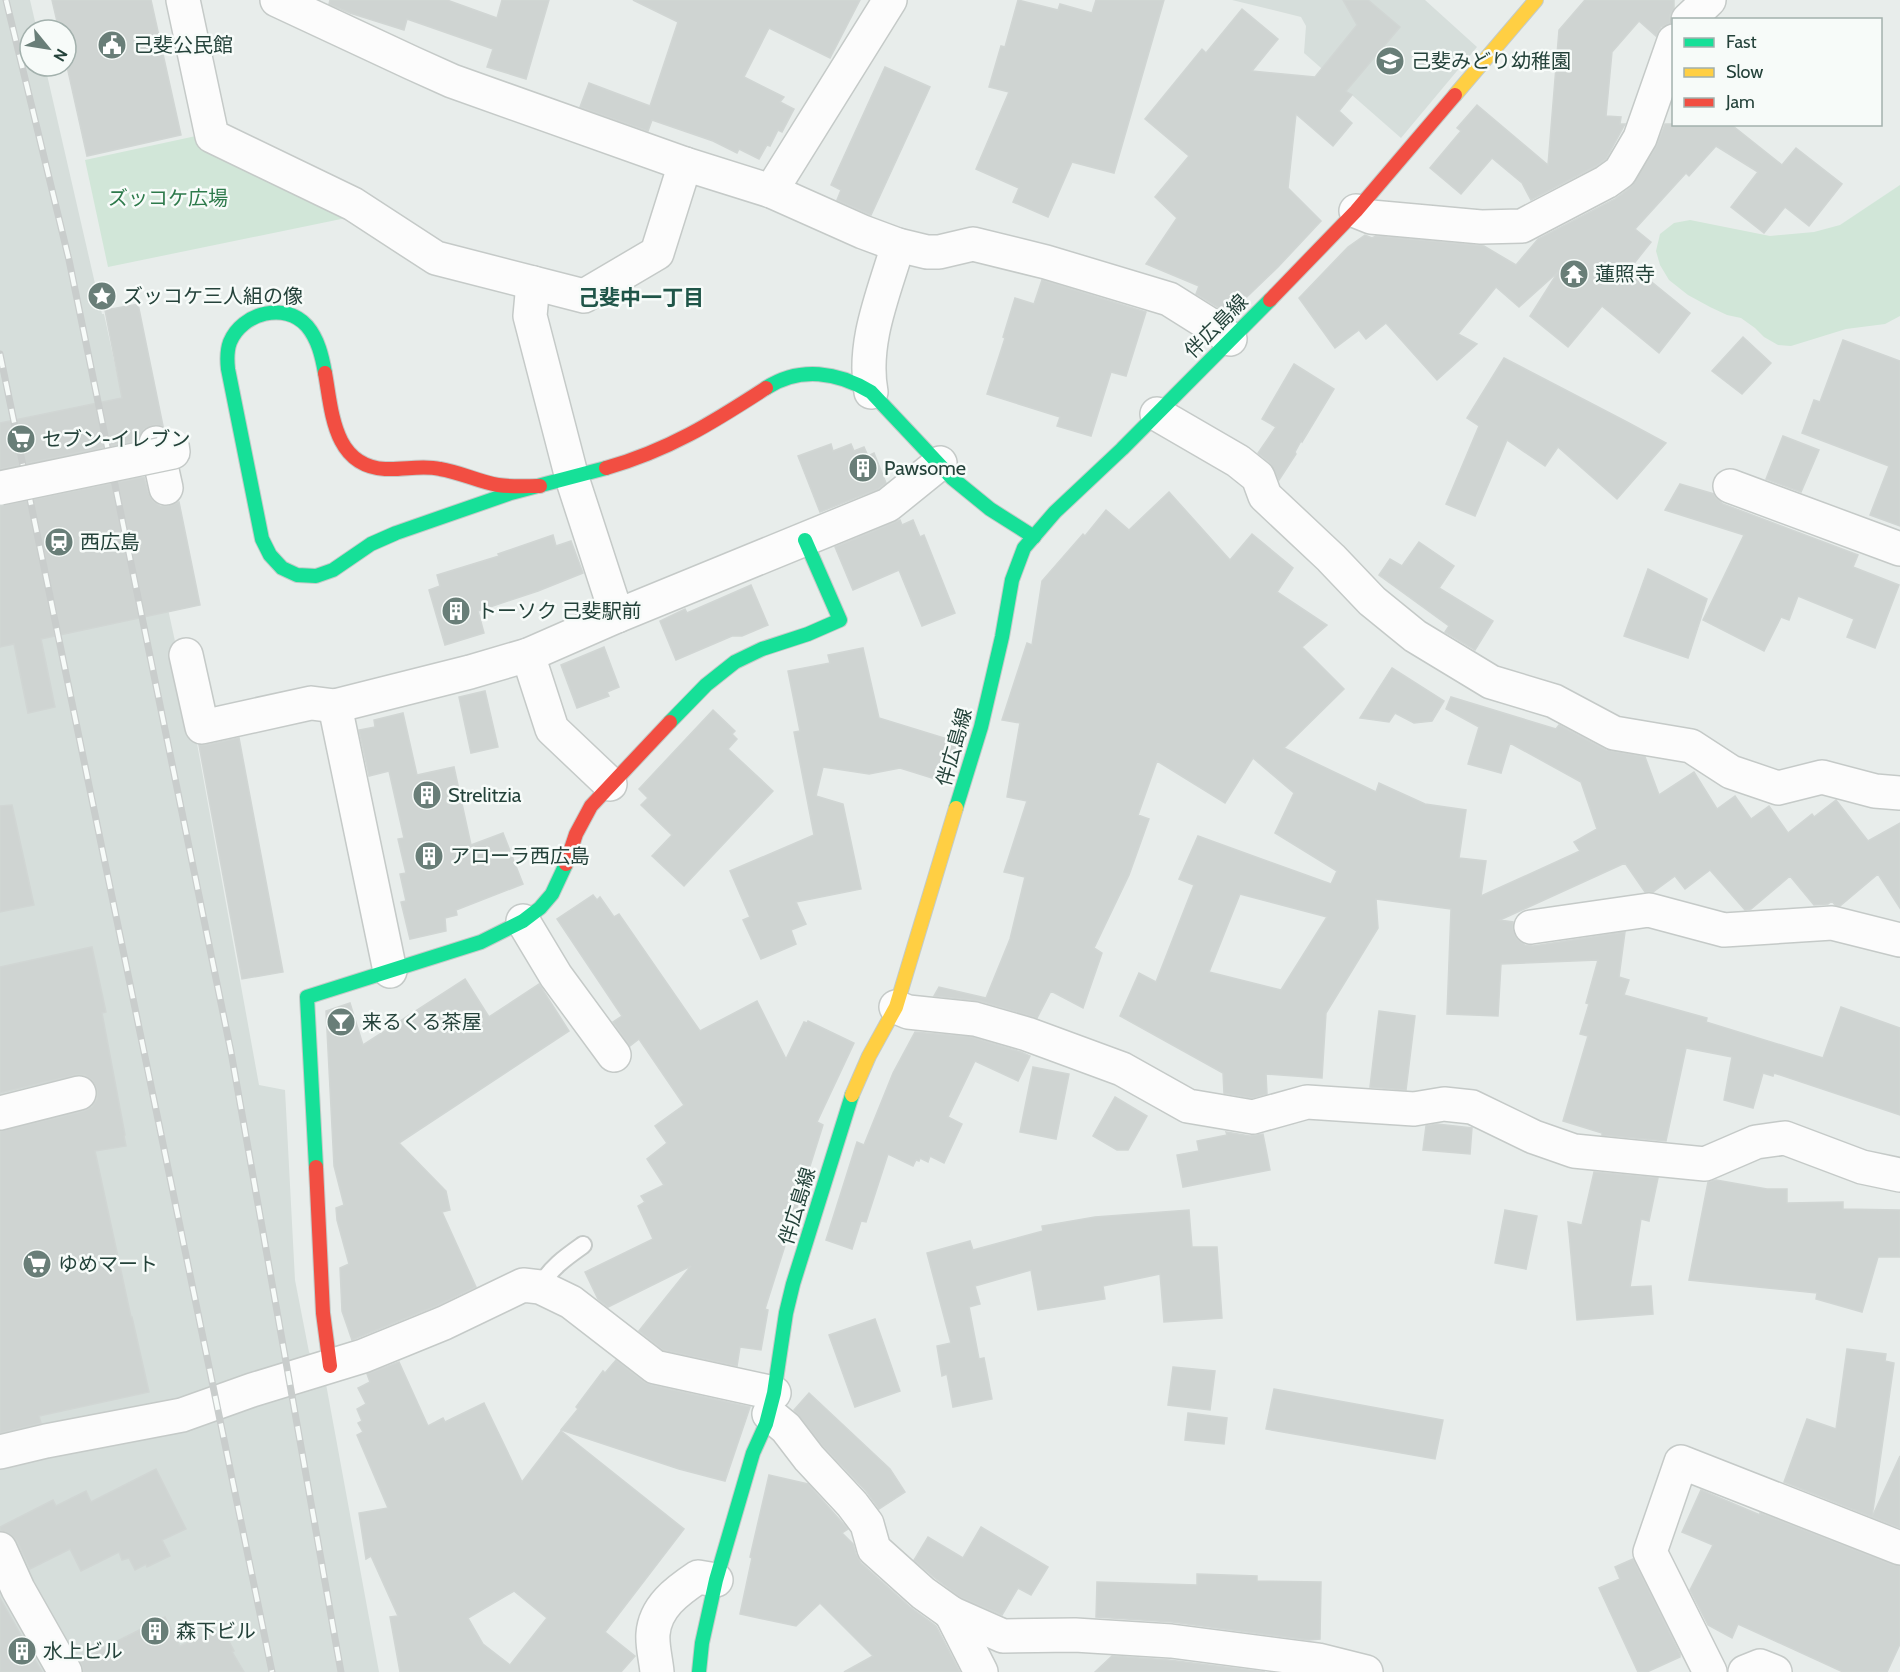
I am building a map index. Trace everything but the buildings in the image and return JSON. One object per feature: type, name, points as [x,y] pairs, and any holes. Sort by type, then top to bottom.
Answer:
[{"type":"street","points":[[183,0],[212,136],[353,204],[436,258],[584,296],[657,253],[685,164]]},
{"type":"street","points":[[277,0],[452,81],[685,164],[771,191],[898,245],[927,252],[939,252],[973,244],[1046,262],[1169,299],[1230,339]]},
{"type":"street","points":[[771,191],[890,0]]},
{"type":"street","name":"伴広島線","points":[[699,1672],[702,1643],[716,1580],[753,1453],[772,1404],[786,1313],[793,1284],[854,1090],[869,1056],[896,1007],[981,727],[1002,637],[1012,580],[1024,548],[1055,512],[1157,414],[1356,212],[1536,0]]},
{"type":"street","points":[[1690,18],[1709,0]]},
{"type":"street","points":[[1356,212],[1371,217],[1470,226],[1522,226],[1620,172],[1640,138],[1672,47]]},
{"type":"street","points":[[870,392],[867,372],[868,354],[876,318],[898,245]]},
{"type":"street","points":[[533,283],[530,316],[572,478],[617,616]]},
{"type":"street","points":[[540,486],[501,486],[452,471],[424,467],[387,471],[372,468],[348,452],[340,439],[335,425],[320,350],[315,335],[306,324],[293,316],[279,312],[264,313],[250,318],[239,327],[231,340],[227,354],[228,369],[262,539],[267,553],[276,564],[289,573],[303,577],[318,576],[332,571],[377,540],[519,490],[540,486],[572,478],[655,452],[701,429],[787,376],[812,373],[834,374],[857,383],[870,392],[952,478],[990,509],[1034,537]]},
{"type":"street","points":[[1157,414],[1238,461],[1258,477],[1265,496],[1331,558],[1372,601],[1415,636],[1491,682],[1554,701],[1614,733],[1691,746],[1731,772],[1778,788],[1822,777],[1875,791],[1900,793]]},
{"type":"street","points":[[0,488],[155,449],[160,489]]},
{"type":"street","points":[[186,654],[202,727],[311,703],[335,706],[470,672],[528,655],[888,505],[940,464]]},
{"type":"street","points":[[1731,486],[1900,549]]},
{"type":"street","points":[[330,1366],[323,1313],[307,997],[481,942],[523,921],[540,908],[552,894],[564,871],[576,834],[591,806],[706,686],[735,662],[762,649],[808,634],[840,620],[805,540]]},
{"type":"street","points":[[528,655],[552,729],[610,784]]},
{"type":"street","points":[[335,706],[390,971]]},
{"type":"street","points":[[1531,927],[1649,910],[1724,930],[1832,923],[1900,940]]},
{"type":"street","points":[[523,921],[556,976],[614,1055]]},
{"type":"street","points":[[896,1007],[908,1012],[975,1019],[1027,1034],[1122,1069],[1188,1107],[1253,1117],[1307,1102],[1414,1109],[1444,1104],[1472,1107],[1534,1137],[1574,1150],[1704,1164],[1756,1142],[1785,1138],[1862,1167],[1900,1175]]},
{"type":"street","points":[[0,1113],[79,1093]]},
{"type":"street","points":[[0,1452],[182,1415],[252,1390],[363,1356],[444,1323],[523,1285],[540,1287],[578,1307],[655,1366],[772,1404],[786,1428],[809,1458],[852,1504],[867,1524],[874,1549],[922,1593],[951,1613],[1004,1636],[1076,1635],[1171,1641],[1318,1660],[1366,1672]]},
{"type":"street","points":[[1710,1672],[1650,1552],[1681,1461],[1900,1548]]},
{"type":"street","points":[[0,1549],[18,1589],[65,1672]]},
{"type":"street","points":[[657,1672],[653,1635],[656,1619],[665,1604],[679,1590],[698,1577],[716,1580]]},
{"type":"street","points":[[951,1613],[981,1672]]},
{"type":"street","points":[[1745,1672],[1760,1666],[1774,1672]]},
{"type":"lane","points":[[540,1287],[545,1276],[556,1265],[583,1245]]},
{"type":"shaded area","points":[[0,0],[30,0],[34,18],[18,18],[18,78],[48,78],[102,314],[104,314],[196,738],[259,1085],[285,1090],[295,1280],[309,1352],[326,1384],[379,1672],[0,1672]]},
{"type":"shaded area","name":"己斐みどり幼稚園","points":[[1232,0],[1425,0],[1477,47],[1401,138],[1304,53],[1306,26],[1301,17]]},
{"type":"green space","name":"ズッコケ広場","points":[[196,136],[199,147],[346,218],[108,267],[85,160]]},
{"type":"green space","points":[[1900,185],[1900,316],[1885,324],[1846,329],[1791,346],[1778,345],[1741,318],[1727,315],[1688,295],[1669,280],[1660,265],[1656,251],[1660,234],[1674,223],[1690,220],[1770,236],[1814,232],[1840,225]]},
{"type":"railway","points":[[6,0],[69,260],[231,1052],[341,1672]]},
{"type":"railway","points":[[0,354],[272,1672]]},
{"type":"traffic: fast","points":[[956,808],[981,727],[1002,637],[1012,580],[1024,548],[1055,512],[1122,449],[1270,300]]},
{"type":"traffic: fast","points":[[325,373],[319,348],[311,331],[298,318],[287,314],[276,312],[254,318],[236,332],[229,345],[228,369],[262,539],[270,555],[282,568],[297,575],[316,576],[333,570],[371,544],[396,533],[511,493],[606,468]]},
{"type":"traffic: fast","points":[[766,388],[792,377],[819,374],[845,380],[871,392],[952,478],[990,509],[1034,537]]},
{"type":"traffic: fast","points":[[670,722],[706,685],[735,662],[762,649],[808,634],[840,620],[805,540]]},
{"type":"traffic: fast","points":[[316,1167],[307,997],[481,942],[523,921],[540,908],[552,894],[566,864]]},
{"type":"traffic: fast","points":[[699,1672],[702,1643],[716,1580],[753,1453],[766,1424],[774,1393],[786,1313],[793,1284],[852,1095]]},
{"type":"traffic: slow","points":[[1455,95],[1536,0]]},
{"type":"traffic: slow","points":[[852,1095],[869,1056],[896,1007],[956,808]]},
{"type":"traffic: jam","points":[[1270,300],[1356,211],[1455,95]]},
{"type":"traffic: jam","points":[[325,373],[338,434],[345,447],[355,458],[368,466],[385,469],[433,468],[498,485],[540,486]]},
{"type":"traffic: jam","points":[[606,468],[670,444],[727,413],[766,388]]},
{"type":"traffic: jam","points":[[566,864],[576,834],[591,806],[670,722]]},
{"type":"traffic: jam","points":[[316,1167],[323,1313],[330,1366]]},
{"type":"place","name":"己斐公民館","points":[[112,45]]},
{"type":"place","name":"己斐みどり幼稚園","points":[[1390,61]]},
{"type":"place","name":"蓮照寺","points":[[1574,274]]},
{"type":"place","name":"ズッコケ三人組の像","points":[[102,296]]},
{"type":"place","name":"セブン-イレブン","points":[[21,439]]},
{"type":"place","name":"Pawsome","points":[[863,468]]},
{"type":"place","name":"西広島","points":[[59,542]]},
{"type":"place","name":"トーソク 己斐駅前","points":[[456,611]]},
{"type":"place","name":"Strelitzia","points":[[427,795]]},
{"type":"place","name":"アローラ西広島","points":[[429,856]]},
{"type":"place","name":"来るくる茶屋","points":[[341,1022]]},
{"type":"place","name":"ゆめマート","points":[[37,1264]]},
{"type":"place","name":"森下ビル","points":[[155,1631]]},
{"type":"place","name":"水上ビル","points":[[22,1651]]},
{"type":"district","name":"己斐中一丁目","points":[[641,297]]}]
